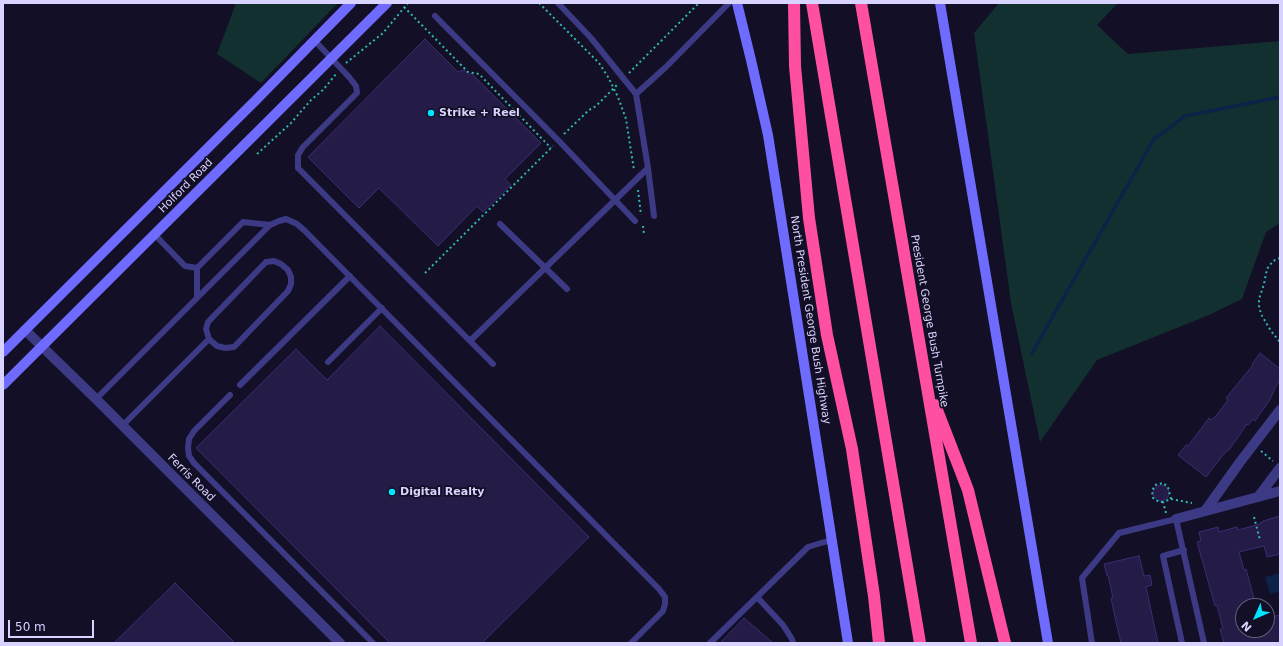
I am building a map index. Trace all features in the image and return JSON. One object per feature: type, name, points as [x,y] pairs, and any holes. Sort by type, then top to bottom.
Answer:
[{"type":"highway","points":[[794,3],[794,66],[809,218],[827,335],[852,449],[874,596],[879,643]]},
{"type":"highway","points":[[812,3],[920,643]]},
{"type":"highway","name":"President George Bush Turnpike","points":[[861,3],[971,643]]},
{"type":"highway","points":[[926,379],[968,490],[1005,643]]},
{"type":"main road","name":"Holford Road","points":[[3,352],[315,41],[351,3]]},
{"type":"main road","name":"Holford Road","points":[[3,385],[387,3]]},
{"type":"main road","name":"North President George Bush Highway","points":[[737,3],[768,135],[848,643]]},
{"type":"main road","points":[[940,3],[1048,643]]},
{"type":"street","name":"Ferris Road","points":[[25,330],[340,643]]},
{"type":"street","points":[[1205,511],[1280,410]]},
{"type":"street","points":[[1258,497],[1277,464]]},
{"type":"street","points":[[1176,519],[1280,492]]},
{"type":"lane","points":[[558,3],[612,62],[636,94],[654,216]]},
{"type":"lane","points":[[636,94],[666,67],[729,3]]},
{"type":"lane","points":[[435,16],[559,141],[635,221]]},
{"type":"lane","points":[[315,41],[356,86],[357,93],[303,147],[298,155],[298,168],[493,364]]},
{"type":"lane","points":[[470,341],[648,168]]},
{"type":"lane","points":[[96,399],[270,225],[286,219],[297,224],[660,589],[665,597],[663,611],[631,643]]},
{"type":"lane","points":[[197,297],[197,268],[243,222],[270,225]]},
{"type":"lane","points":[[500,224],[567,289]]},
{"type":"lane","points":[[155,235],[185,266],[197,268]]},
{"type":"lane","points":[[274,261],[281,264],[288,270],[291,277],[291,284],[288,291],[234,347],[225,348],[217,346],[208,339],[206,329],[208,322],[266,262],[274,261]]},
{"type":"lane","points":[[240,385],[350,276]]},
{"type":"lane","points":[[328,362],[382,308]]},
{"type":"lane","points":[[122,426],[208,339]]},
{"type":"lane","points":[[230,395],[194,430],[189,439],[189,456],[199,468],[373,643]]},
{"type":"lane","points":[[1092,643],[1082,578],[1119,533],[1176,519],[1204,643]]},
{"type":"lane","points":[[710,643],[808,547],[831,540]]},
{"type":"lane","points":[[1182,643],[1164,556],[1184,550]]},
{"type":"lane","points":[[757,597],[783,625],[793,643]]},
{"type":"path","points":[[347,62],[383,33],[408,3]]},
{"type":"path","points":[[539,3],[599,64],[614,88],[626,119],[634,168]]},
{"type":"path","points":[[631,71],[699,3]]},
{"type":"path","points":[[404,7],[468,72],[479,74],[551,147],[425,273]]},
{"type":"path","points":[[257,154],[291,123],[311,100],[323,90],[335,75]]},
{"type":"path","points":[[563,136],[589,110],[596,106],[618,85]]},
{"type":"path","points":[[637,188],[644,234]]},
{"type":"path","points":[[1280,258],[1273,261],[1267,268],[1259,299],[1259,306],[1261,314],[1271,331],[1280,342]]},
{"type":"path","points":[[1259,449],[1277,464]]},
{"type":"path","points":[[1171,499],[1168,487],[1162,483],[1155,485],[1152,491],[1153,498],[1159,502],[1171,499],[1196,504]]},
{"type":"path","points":[[1163,502],[1166,513]]},
{"type":"path","points":[[1254,517],[1260,540]]},
{"type":"green space","points":[[236,3],[338,3],[261,83],[217,54]]},
{"type":"green space","points":[[999,3],[1118,3],[1097,25],[1128,54],[1280,41],[1280,223],[1266,232],[1242,299],[1209,315],[1097,360],[1040,442],[1011,303],[974,33]]},
{"type":"water","points":[[1280,573],[1280,591],[1270,594],[1265,577]]},
{"type":"building","name":"Strike + Reel","points":[[425,39],[458,72],[464,70],[469,75],[471,73],[541,143],[505,179],[511,185],[483,212],[477,206],[438,246],[379,188],[359,208],[308,157]]},
{"type":"building","name":"Digital Realty","points":[[380,326],[589,537],[482,643],[390,643],[196,448],[296,349],[327,380]]},
{"type":"building","points":[[1260,353],[1280,369],[1280,381],[1274,389],[1269,401],[1255,421],[1253,419],[1248,425],[1247,424],[1229,450],[1223,455],[1206,477],[1178,455],[1186,445],[1188,446],[1209,418],[1211,420],[1216,416],[1228,400],[1226,398],[1253,365],[1252,364]]},
{"type":"building","points":[[1161,485],[1168,490],[1169,493],[1164,500],[1161,501],[1154,496],[1153,493],[1158,486]]},
{"type":"building","points":[[1280,516],[1280,554],[1267,557],[1264,546],[1239,552],[1244,570],[1246,569],[1254,598],[1235,598],[1235,638],[1275,638],[1275,616],[1280,615],[1280,643],[1224,643],[1220,629],[1223,629],[1217,605],[1215,606],[1197,542],[1201,541],[1199,532],[1218,527],[1219,532],[1237,527],[1238,530],[1260,524],[1263,521]]},
{"type":"building","points":[[1139,556],[1144,576],[1150,575],[1152,585],[1146,587],[1158,643],[1121,643],[1116,622],[1111,598],[1113,598],[1104,564]]},
{"type":"building","points":[[175,583],[235,643],[114,643]]},
{"type":"building","points":[[744,618],[773,643],[720,643]]},
{"type":"waterway","points":[[1032,353],[1154,139],[1185,116],[1280,97]]},
{"type":"place","name":"Strike + Reel","points":[[431,113]]},
{"type":"place","name":"Digital Realty","points":[[392,492]]}]
